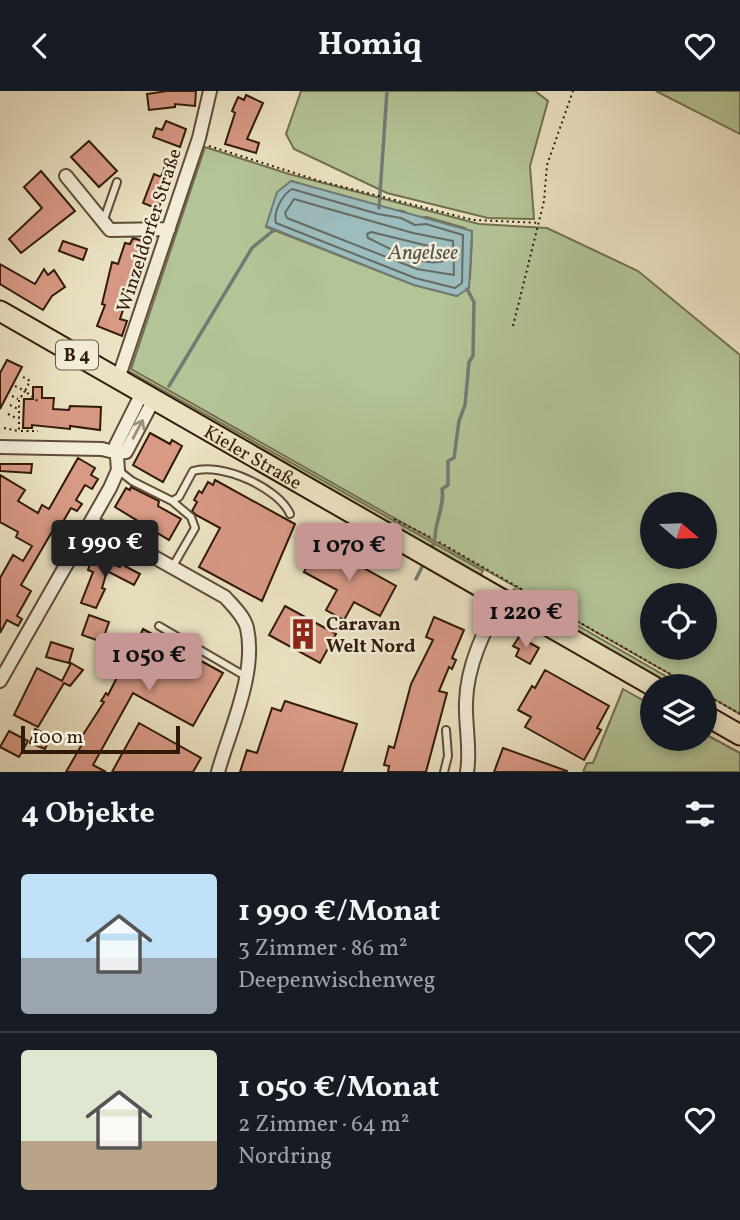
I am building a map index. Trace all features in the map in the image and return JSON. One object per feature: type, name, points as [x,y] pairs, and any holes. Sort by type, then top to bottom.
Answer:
[{"type":"main road","name":"Kieler Straße","points":[[0,311],[640,679]]},
{"type":"main road","points":[[717,722],[740,735]]},
{"type":"street","name":"Winzeldorfer Straße","points":[[118,379],[198,143],[210,91]]},
{"type":"street","points":[[66,176],[110,230],[169,229]]},
{"type":"street","points":[[0,681],[92,522],[117,470],[116,445],[148,396]]},
{"type":"street","points":[[0,447],[102,449],[118,453]]},
{"type":"street","points":[[92,522],[225,597],[238,611],[246,626],[249,654],[245,676],[218,772]]},
{"type":"street","points":[[467,772],[470,745],[466,700],[472,663],[487,625],[502,600]]},
{"type":"street","points":[[0,658],[18,651]]},
{"type":"lane","points":[[103,222],[117,182]]},
{"type":"lane","points":[[172,501],[179,497],[193,471],[217,468],[274,494],[285,501],[290,514]]},
{"type":"lane","points":[[117,470],[132,481],[172,501],[191,517],[195,528],[173,566]]},
{"type":"lane","points":[[159,626],[245,676]]},
{"type":"lane","points":[[444,772],[448,756],[446,730]]},
{"type":"path","points":[[513,326],[539,223],[547,165],[573,91]]},
{"type":"path","points":[[198,143],[291,173],[473,220],[539,223]]},
{"type":"path","points":[[19,431],[19,400],[30,381],[23,377]]},
{"type":"path","points":[[15,386],[39,402]]},
{"type":"path","points":[[12,396],[19,400]]},
{"type":"path","points":[[10,405],[19,410]]},
{"type":"path","points":[[8,414],[19,420]]},
{"type":"path","points":[[4,428],[38,431]]},
{"type":"path","points":[[439,542],[670,674]]},
{"type":"path","points":[[717,701],[740,714]]},
{"type":"green space","points":[[301,91],[535,91],[548,101],[530,166],[534,219],[488,218],[387,193],[294,149],[286,134]]},
{"type":"green space","points":[[656,91],[740,91],[740,134]]},
{"type":"green space","points":[[205,147],[289,174],[479,224],[547,228],[638,271],[740,355],[740,714],[717,701],[717,674],[670,674],[645,660],[717,660],[717,583],[640,583],[640,657],[131,369]],"holes":[[[291,181],[379,208],[403,211],[417,218],[427,217],[465,228],[472,238],[470,279],[457,296],[414,285],[266,227]]]},
{"type":"green space","points":[[129,371],[483,571],[479,578],[132,378]]},
{"type":"green space","points":[[514,589],[662,674],[647,674],[510,595]]},
{"type":"green space","points":[[623,689],[640,699],[640,751],[717,751],[717,741],[740,753],[740,772],[583,772],[587,763],[593,763]]},
{"type":"water","name":"Angelsee","points":[[291,181],[472,231],[469,288],[457,296],[414,285],[266,226],[277,192]]},
{"type":"building","points":[[196,91],[195,106],[175,104],[175,107],[149,110],[147,94]]},
{"type":"building","points":[[246,95],[263,103],[247,139],[259,143],[256,153],[225,144],[238,97],[244,100]]},
{"type":"building","points":[[166,121],[186,129],[180,147],[153,137],[156,128],[162,130]]},
{"type":"building","points":[[89,141],[117,171],[99,187],[71,157]]},
{"type":"building","points":[[165,166],[177,166],[158,209],[143,203],[154,174],[161,177]]},
{"type":"building","points":[[41,171],[75,211],[21,253],[9,239],[42,208],[24,187]]},
{"type":"building","points":[[133,238],[146,242],[120,319],[127,321],[122,336],[97,326],[105,305],[102,304],[112,262],[118,264],[125,243],[130,244]]},
{"type":"building","points":[[63,241],[87,249],[83,260],[59,251]]},
{"type":"building","points":[[0,264],[35,284],[44,269],[48,275],[54,270],[65,287],[52,296],[43,310],[0,284]]},
{"type":"building","points":[[7,360],[22,367],[0,409],[0,373]]},
{"type":"building","points":[[33,387],[42,387],[42,398],[54,398],[53,409],[69,410],[70,406],[101,407],[100,430],[32,425],[32,428],[23,428],[24,399],[33,399]]},
{"type":"building","points":[[150,433],[170,444],[172,440],[182,446],[163,482],[133,465]]},
{"type":"building","points":[[78,458],[95,468],[91,475],[98,479],[92,489],[85,485],[76,500],[82,504],[77,511],[71,508],[57,532],[53,530],[21,585],[31,591],[17,616],[22,619],[18,626],[7,620],[0,633],[0,578],[13,555],[23,561],[32,546],[16,537],[18,532],[0,522],[0,475],[25,490],[18,501],[38,513],[42,505],[49,509]]},
{"type":"building","points":[[0,464],[32,464],[31,473],[0,471]]},
{"type":"building","points":[[215,480],[295,524],[262,601],[199,567],[220,528],[192,511],[197,502],[194,500],[208,482],[213,485]]},
{"type":"building","points":[[131,487],[159,501],[158,506],[181,519],[169,540],[115,507],[126,488],[130,490]]},
{"type":"building","name":"Caravan Welt Nord","points":[[319,543],[396,586],[380,616],[354,602],[344,620],[326,610],[337,590],[304,572]]},
{"type":"building","points":[[92,558],[120,567],[121,564],[140,574],[134,585],[107,571],[102,588],[105,589],[96,608],[81,603],[93,572],[88,570]]},
{"type":"building","name":"Caravan Welt Nord","points":[[285,606],[336,634],[320,663],[269,635]]},
{"type":"building","points":[[89,615],[109,622],[102,642],[82,635]]},
{"type":"building","points":[[434,617],[464,630],[452,658],[456,660],[452,669],[449,667],[439,691],[447,693],[426,772],[388,772],[389,766],[384,765],[389,746],[394,748],[411,684],[433,640],[426,637]]},
{"type":"building","points":[[143,629],[223,673],[193,726],[133,693],[93,765],[106,772],[66,772],[81,746],[77,744],[124,664],[127,665]]},
{"type":"building","points":[[519,637],[539,648],[530,664],[516,656],[519,649],[513,646]]},
{"type":"building","points":[[51,642],[73,649],[69,663],[46,657]]},
{"type":"building","points":[[71,663],[83,670],[70,686],[64,683],[38,727],[14,715],[37,668],[62,681]]},
{"type":"building","points":[[545,670],[609,706],[597,728],[601,730],[584,760],[525,727],[531,717],[518,710]]},
{"type":"building","points":[[285,701],[357,724],[342,772],[240,772],[247,750],[257,753],[272,708],[281,711]]},
{"type":"building","points":[[139,723],[201,758],[193,772],[112,772]]},
{"type":"building","points":[[35,729],[51,736],[45,749],[30,743]]},
{"type":"building","points":[[9,731],[28,741],[19,757],[0,747]]},
{"type":"building","points":[[503,748],[567,771],[567,772],[494,772]]},
{"type":"waterway","points":[[379,208],[387,91]]},
{"type":"waterway","points":[[169,386],[252,248],[274,230]]},
{"type":"waterway","points":[[435,538],[442,489],[448,485],[448,461],[454,458],[459,421],[465,405],[469,362],[473,356],[474,302],[467,289]]},
{"type":"waterway","points":[[416,579],[423,565]]},
{"type":"place","name":"Caravan Welt Nord","points":[[303,634]]}]
